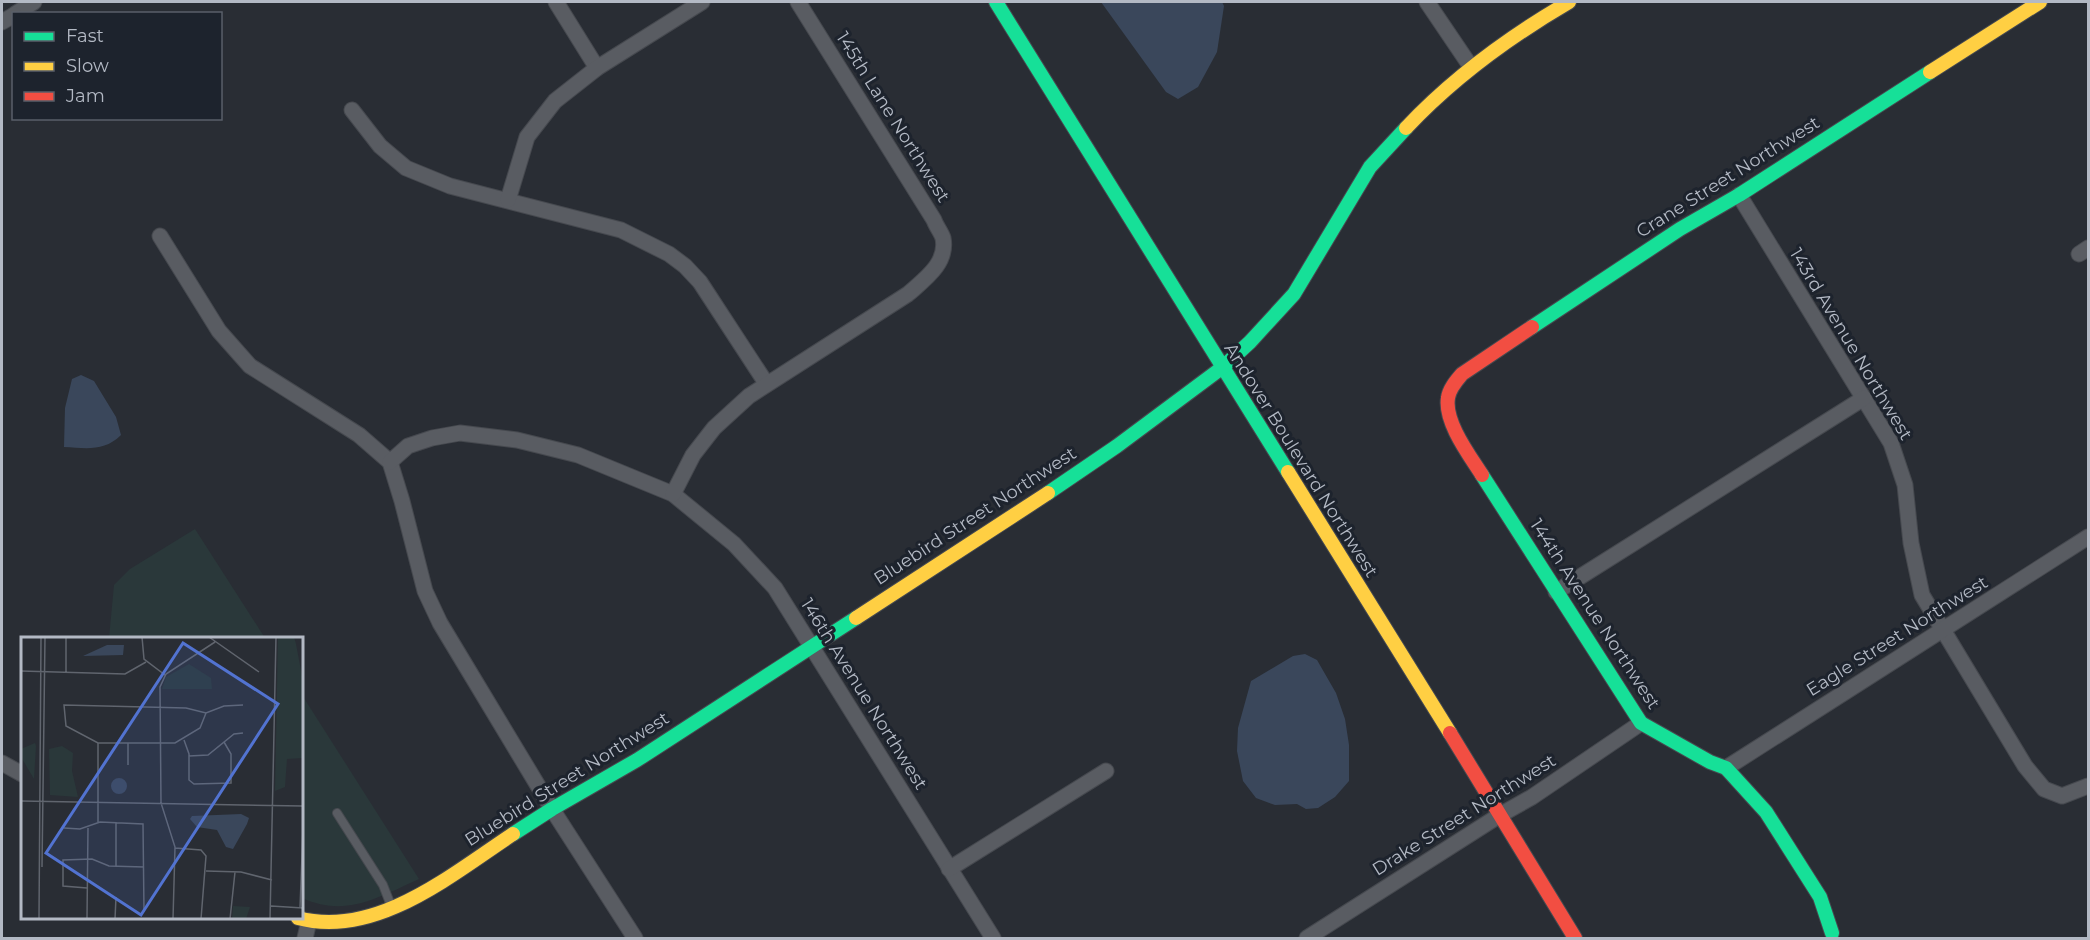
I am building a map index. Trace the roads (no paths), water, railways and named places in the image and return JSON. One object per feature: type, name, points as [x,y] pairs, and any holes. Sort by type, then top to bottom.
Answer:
[{"type":"street","points":[[17,12],[34,2]]},
{"type":"street","points":[[556,2],[597,68]]},
{"type":"street","points":[[508,200],[527,137],[555,101],[597,68],[702,2]]},
{"type":"street","name":"145th Lane Northwest","points":[[766,383],[908,294],[928,276],[943,257],[943,238],[934,220],[798,2]]},
{"type":"street","name":"Andover Boulevard Northwest","points":[[996,2],[1575,939]]},
{"type":"street","points":[[1427,2],[1471,67]]},
{"type":"street","name":"Bluebird Street Northwest","points":[[304,919],[335,921],[364,918],[409,902],[552,809],[637,760],[967,547],[1117,446],[1222,367],[1250,342],[1294,294],[1370,167],[1413,121],[1471,67],[1536,21],[1569,2]]},
{"type":"street","name":"Crane Street Northwest","points":[[1447,395],[1450,387],[1462,374],[1680,229],[1739,195],[2040,2]]},
{"type":"street","points":[[352,110],[380,146],[406,168],[450,186],[508,200],[559,216],[621,230],[669,254],[685,266],[700,282],[766,383],[714,428],[693,455],[673,494]]},
{"type":"street","name":"143rd Avenue Northwest","points":[[1739,195],[1891,443],[1905,485],[1911,543],[1922,595],[1942,631],[2025,766],[2044,789],[2062,796],[2088,786]]},
{"type":"street","points":[[160,236],[219,331],[250,366],[359,435],[390,462],[425,591],[440,623],[552,809],[635,939]]},
{"type":"street","name":"144th Avenue Northwest","points":[[1447,395],[1449,412],[1458,437],[1641,723],[1710,762],[1726,768],[1766,812],[1820,897],[1832,933]]},
{"type":"street","points":[[1556,592],[1864,398]]},
{"type":"street","name":"146th Avenue Northwest","points":[[390,462],[408,446],[432,438],[460,433],[516,440],[578,455],[673,494],[735,544],[775,588],[993,939]]},
{"type":"street","name":"Eagle Street Northwest","points":[[1726,768],[2088,537]]},
{"type":"street","name":"Drake Street Northwest","points":[[1306,939],[1532,797],[1641,723]]},
{"type":"street","points":[[2,763],[21,773]]},
{"type":"street","points":[[950,869],[1106,771]]},
{"type":"street","points":[[304,919],[305,939]]},
{"type":"lane","points":[[337,813],[383,885],[393,909]]},
{"type":"water","points":[[1101,2],[1222,2],[1224,6],[1217,52],[1198,87],[1178,99],[1166,92]]},
{"type":"water","points":[[81,375],[94,381],[116,417],[121,435],[101,447],[64,447],[65,408],[72,379]]},
{"type":"water","points":[[1305,654],[1317,660],[1336,693],[1345,719],[1349,745],[1349,781],[1335,797],[1318,808],[1306,809],[1297,804],[1275,805],[1256,798],[1243,781],[1237,751],[1238,728],[1251,681],[1293,656]]}]
